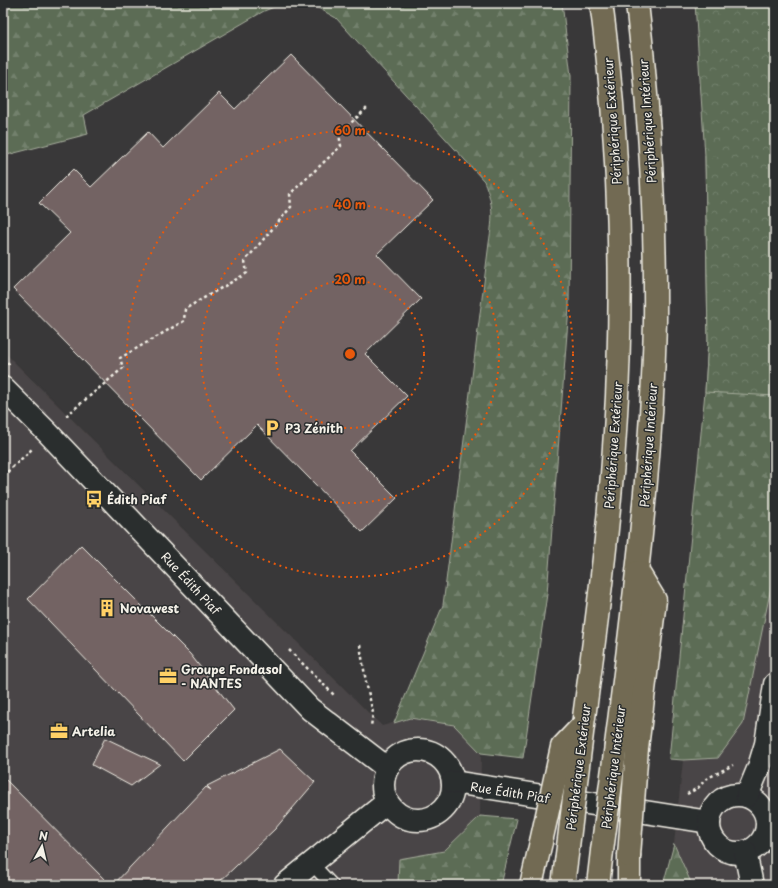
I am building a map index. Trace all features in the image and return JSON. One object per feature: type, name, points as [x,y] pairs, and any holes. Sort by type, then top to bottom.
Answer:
[{"type":"highway","name":"Périphérique Extérieur","points":[[563,885],[611,491],[615,430],[619,331],[619,222],[608,60],[601,3]]},
{"type":"highway","name":"Périphérique Intérieur","points":[[598,885],[638,572],[649,450],[653,367],[655,266],[654,216],[648,103],[637,3]]},
{"type":"highway","points":[[629,885],[629,856],[638,748],[655,600],[638,572]]},
{"type":"highway","points":[[531,885],[562,747],[583,725]]},
{"type":"street","name":"Rue Édith Piaf","points":[[3,388],[54,438],[310,709],[387,768]]},
{"type":"street","points":[[747,796],[759,767],[766,744],[775,684]]},
{"type":"street","points":[[413,750],[425,750],[435,754],[444,761],[450,771],[453,782],[452,794],[447,805],[439,813],[428,818],[416,820],[404,817],[394,811],[387,802],[383,791],[383,780],[387,768],[393,760],[402,754],[413,750]]},
{"type":"street","name":"Rue Édith Piaf","points":[[453,782],[710,822]]},
{"type":"street","points":[[730,796],[747,796],[755,800],[762,807],[766,816],[767,825],[765,834],[760,842],[753,848],[744,852],[736,853],[720,846],[714,839],[710,831],[711,813],[722,800],[730,796]]},
{"type":"street","points":[[285,885],[387,802]]},
{"type":"street","points":[[744,852],[752,885]]},
{"type":"lane","points":[[312,863],[332,885]]},
{"type":"path","points":[[63,418],[123,368],[120,358],[184,321],[184,309],[247,272],[245,261],[291,207],[290,194],[340,146],[339,134],[367,108]]},
{"type":"path","points":[[3,476],[34,447]]},
{"type":"path","points":[[360,645],[373,713],[371,729]]},
{"type":"path","points":[[686,795],[698,788],[706,780],[732,765],[735,761]]},
{"type":"shaded area","points":[[3,351],[382,726],[410,718],[454,725],[481,753],[480,816],[444,851],[399,859],[398,885],[3,885]]},
{"type":"shaded area","points":[[775,568],[775,885],[692,885],[674,844],[683,760],[718,758],[773,580]]},
{"type":"green space","points":[[3,3],[284,3],[264,11],[84,115],[88,134],[3,156]]},
{"type":"green space","points":[[303,3],[562,3],[571,76],[569,307],[547,594],[523,758],[481,753],[454,725],[410,718],[394,723],[443,605],[491,225],[492,211],[490,197],[484,181],[336,18],[313,5]]},
{"type":"green space","points":[[695,3],[775,3],[775,396],[705,392],[708,340],[705,156]]},
{"type":"green space","points":[[775,3],[775,568],[743,724],[718,758],[683,760],[669,759],[705,392],[708,340],[705,156]]},
{"type":"green space","points":[[480,816],[517,819],[501,885],[398,885],[399,859],[444,851]]},
{"type":"green space","points":[[674,844],[692,885],[663,885]]},
{"type":"building","points":[[291,55],[433,200],[377,254],[421,299],[365,354],[407,396],[350,451],[397,498],[362,532],[257,425],[201,480],[13,289],[70,233],[39,203],[73,169],[91,187],[148,132],[163,148],[219,93],[235,109]]},
{"type":"building","name":"Novawest","points":[[81,545],[190,654],[234,710],[183,761],[28,599]]},
{"type":"building","points":[[105,738],[160,764],[131,786],[92,765]]},
{"type":"building","points":[[280,749],[315,782],[275,829],[216,885],[113,885],[206,787],[211,790],[207,786]]},
{"type":"building","points":[[3,777],[110,885],[3,885]]},
{"type":"place","name":"P3 Zénith","points":[[272,428]]},
{"type":"place","name":"Édith Piaf","points":[[94,499]]},
{"type":"place","name":"Novawest","points":[[107,608]]},
{"type":"place","name":"Groupe Fondasol - NANTES","points":[[168,676]]},
{"type":"place","name":"Artelia","points":[[59,731]]}]
